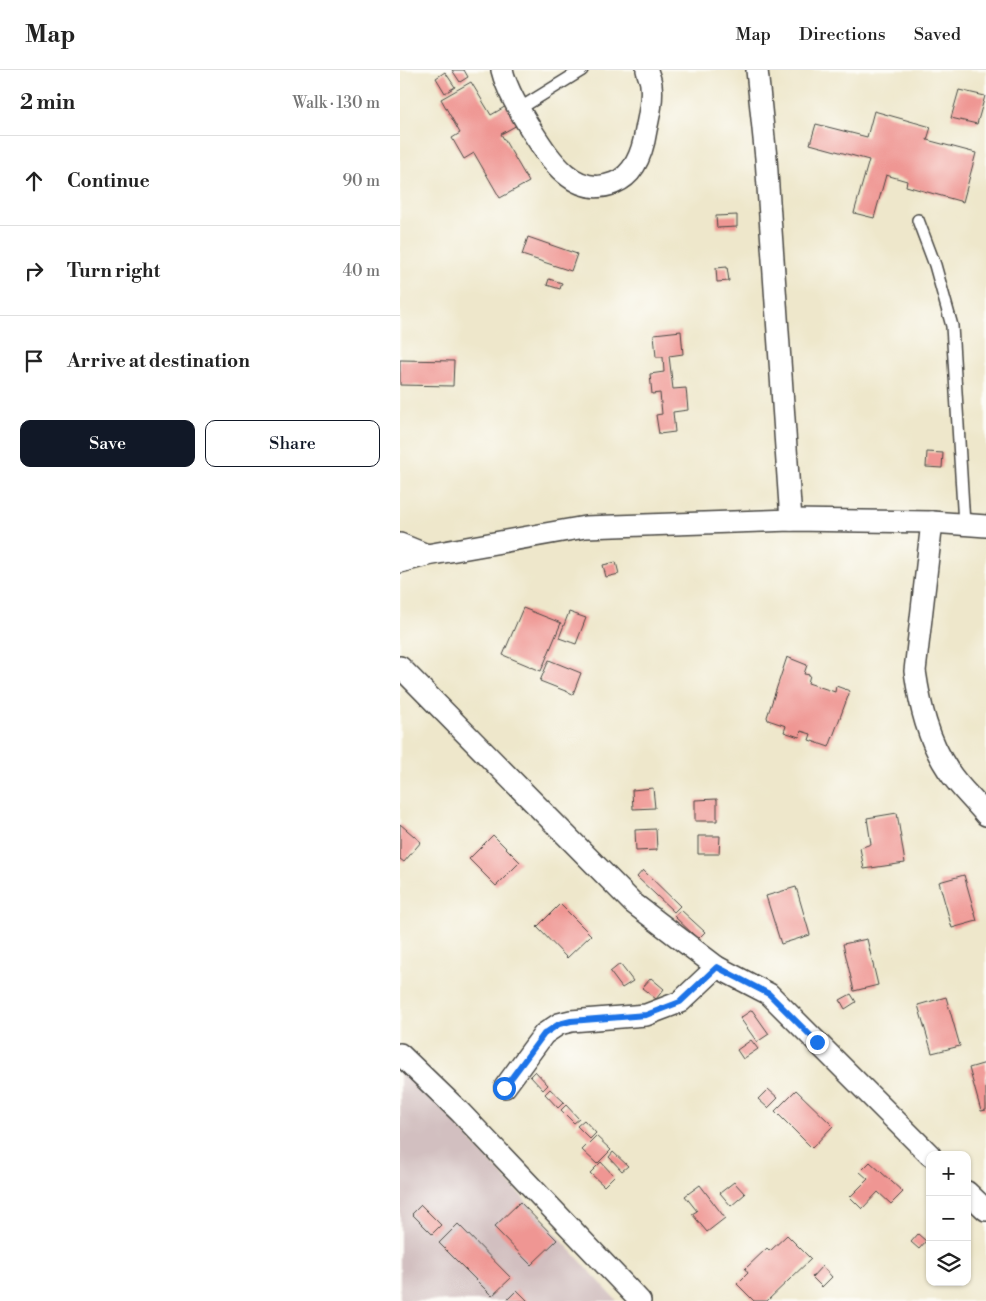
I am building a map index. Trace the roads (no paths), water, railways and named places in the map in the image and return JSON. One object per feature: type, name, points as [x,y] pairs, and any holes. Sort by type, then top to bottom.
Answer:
[{"type":"street","points":[[502,70],[519,109],[550,159],[566,175],[587,186],[604,188],[620,181],[633,169],[644,146],[652,85],[647,70]]},
{"type":"street","points":[[757,70],[766,158],[791,520]]},
{"type":"street","points":[[400,562],[427,555],[584,527],[791,520],[932,522],[986,526]]},
{"type":"street","points":[[932,522],[915,671],[918,694],[924,720],[935,747],[949,772],[986,815]]},
{"type":"street","points":[[400,544],[427,555]]},
{"type":"street","points":[[400,666],[633,902],[717,967],[769,994],[926,1151]]},
{"type":"street","points":[[504,1088],[544,1034],[559,1024],[571,1021],[646,1015],[680,1002],[717,967]]},
{"type":"street","points":[[400,1054],[460,1112],[640,1301]]},
{"type":"street","points":[[971,1196],[986,1210]]},
{"type":"lane","points":[[519,109],[582,70]]},
{"type":"lane","points":[[918,220],[935,265],[952,326],[964,524]]}]
